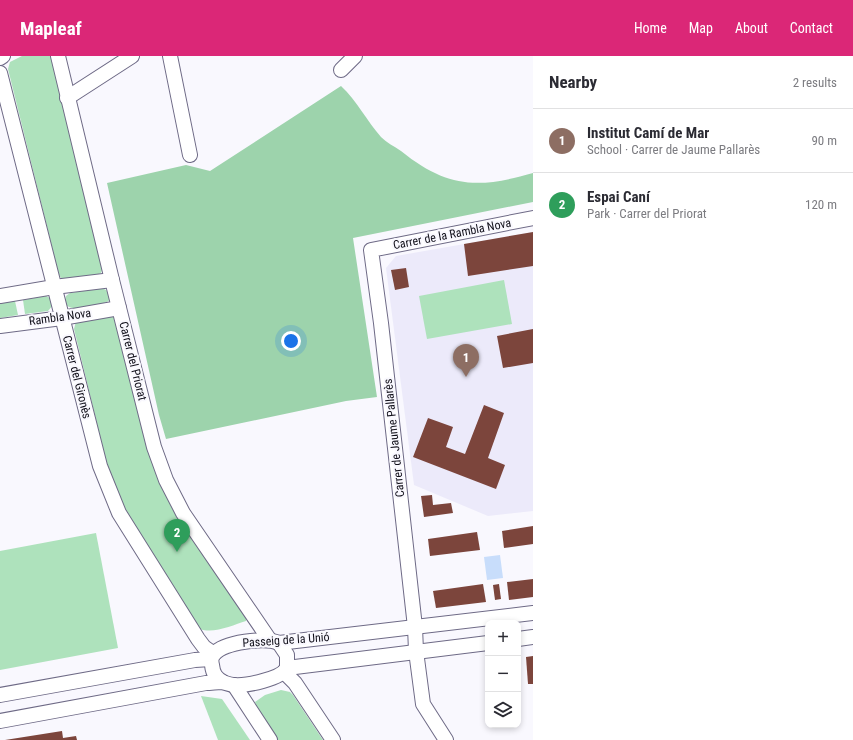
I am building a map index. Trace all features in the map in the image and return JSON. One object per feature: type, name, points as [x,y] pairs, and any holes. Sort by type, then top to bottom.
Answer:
[{"type":"street","name":"Carrer del Priorat","points":[[58,56],[154,447],[166,480],[183,514],[258,622],[287,655],[286,670],[333,740]]},
{"type":"street","points":[[68,98],[132,56]]},
{"type":"street","points":[[170,56],[190,155]]},
{"type":"street","points":[[341,70],[355,56]]},
{"type":"street","name":"Carrer del Gironès","points":[[0,73],[100,466],[119,513],[198,639],[212,656],[214,675],[229,684],[270,740]]},
{"type":"street","name":"Carrer de la Rambla Nova","points":[[371,250],[533,218]]},
{"type":"street","name":"Carrer de Jaume Pallarès","points":[[371,250],[381,323],[423,704],[446,740]]},
{"type":"street","points":[[0,296],[54,287],[112,280]]},
{"type":"street","name":"Rambla Nova","points":[[0,326],[62,318],[119,308]]},
{"type":"street","name":"Passeig de la Unió","points":[[0,696],[195,660],[212,656],[221,649],[230,645],[246,641],[274,641],[415,627],[533,613]]},
{"type":"street","points":[[521,639],[533,637]]},
{"type":"street","points":[[0,721],[206,683],[248,684],[286,670],[416,651],[485,643]]},
{"type":"shaded area","points":[[533,232],[533,511],[488,516],[414,485],[386,268],[396,256]]},
{"type":"green space","points":[[22,56],[51,56],[104,264],[101,273],[97,275],[66,281],[59,275],[8,69],[10,62]]},
{"type":"green space","points":[[341,86],[352,98],[381,137],[418,163],[433,172],[464,182],[496,182],[533,173],[533,202],[353,238],[377,397],[346,401],[166,439],[159,415],[107,183],[186,165],[210,171]]},
{"type":"green space","points":[[504,280],[512,324],[427,339],[419,296]]},
{"type":"green space","points":[[102,288],[110,295],[110,300],[102,304],[72,308],[64,303],[66,296],[70,293]]},
{"type":"green space","points":[[46,296],[50,298],[53,305],[48,311],[25,314],[23,300]]},
{"type":"green space","points":[[15,301],[18,315],[0,318],[0,303]]},
{"type":"green space","points":[[111,315],[115,317],[151,458],[246,616],[246,621],[217,630],[200,629],[124,512],[110,477],[74,329],[76,321]]},
{"type":"green space","points":[[96,533],[118,648],[0,670],[0,551]]},
{"type":"green space","points":[[281,690],[290,692],[293,695],[323,740],[278,740],[256,706],[255,702],[265,695]]},
{"type":"green space","points":[[201,696],[222,699],[250,740],[218,740]]},
{"type":"water","points":[[500,555],[503,578],[487,580],[484,557]]},
{"type":"building","points":[[533,232],[533,266],[468,276],[464,244]]},
{"type":"building","points":[[406,268],[409,287],[395,290],[391,270]]},
{"type":"building","points":[[533,329],[533,363],[503,368],[497,336]]},
{"type":"building","points":[[484,405],[504,413],[488,458],[505,465],[496,489],[413,457],[428,418],[453,427],[446,447],[465,454]]},
{"type":"building","points":[[432,495],[433,505],[451,503],[453,513],[424,517],[421,496]]},
{"type":"building","points":[[533,526],[533,544],[504,548],[502,531]]},
{"type":"building","points":[[477,532],[480,550],[430,556],[428,539]]},
{"type":"building","points":[[533,579],[533,597],[509,600],[507,582]]},
{"type":"building","points":[[483,584],[486,602],[436,608],[433,591]]},
{"type":"building","points":[[499,584],[501,599],[495,600],[493,585]]},
{"type":"building","points":[[533,656],[533,684],[528,684],[526,657]]},
{"type":"building","points":[[62,731],[63,738],[76,736],[77,740],[5,740]]},
{"type":"place","name":"Institut Camí de Mar","points":[[466,377]]},
{"type":"place","name":"Espai Caní","points":[[177,552]]}]
